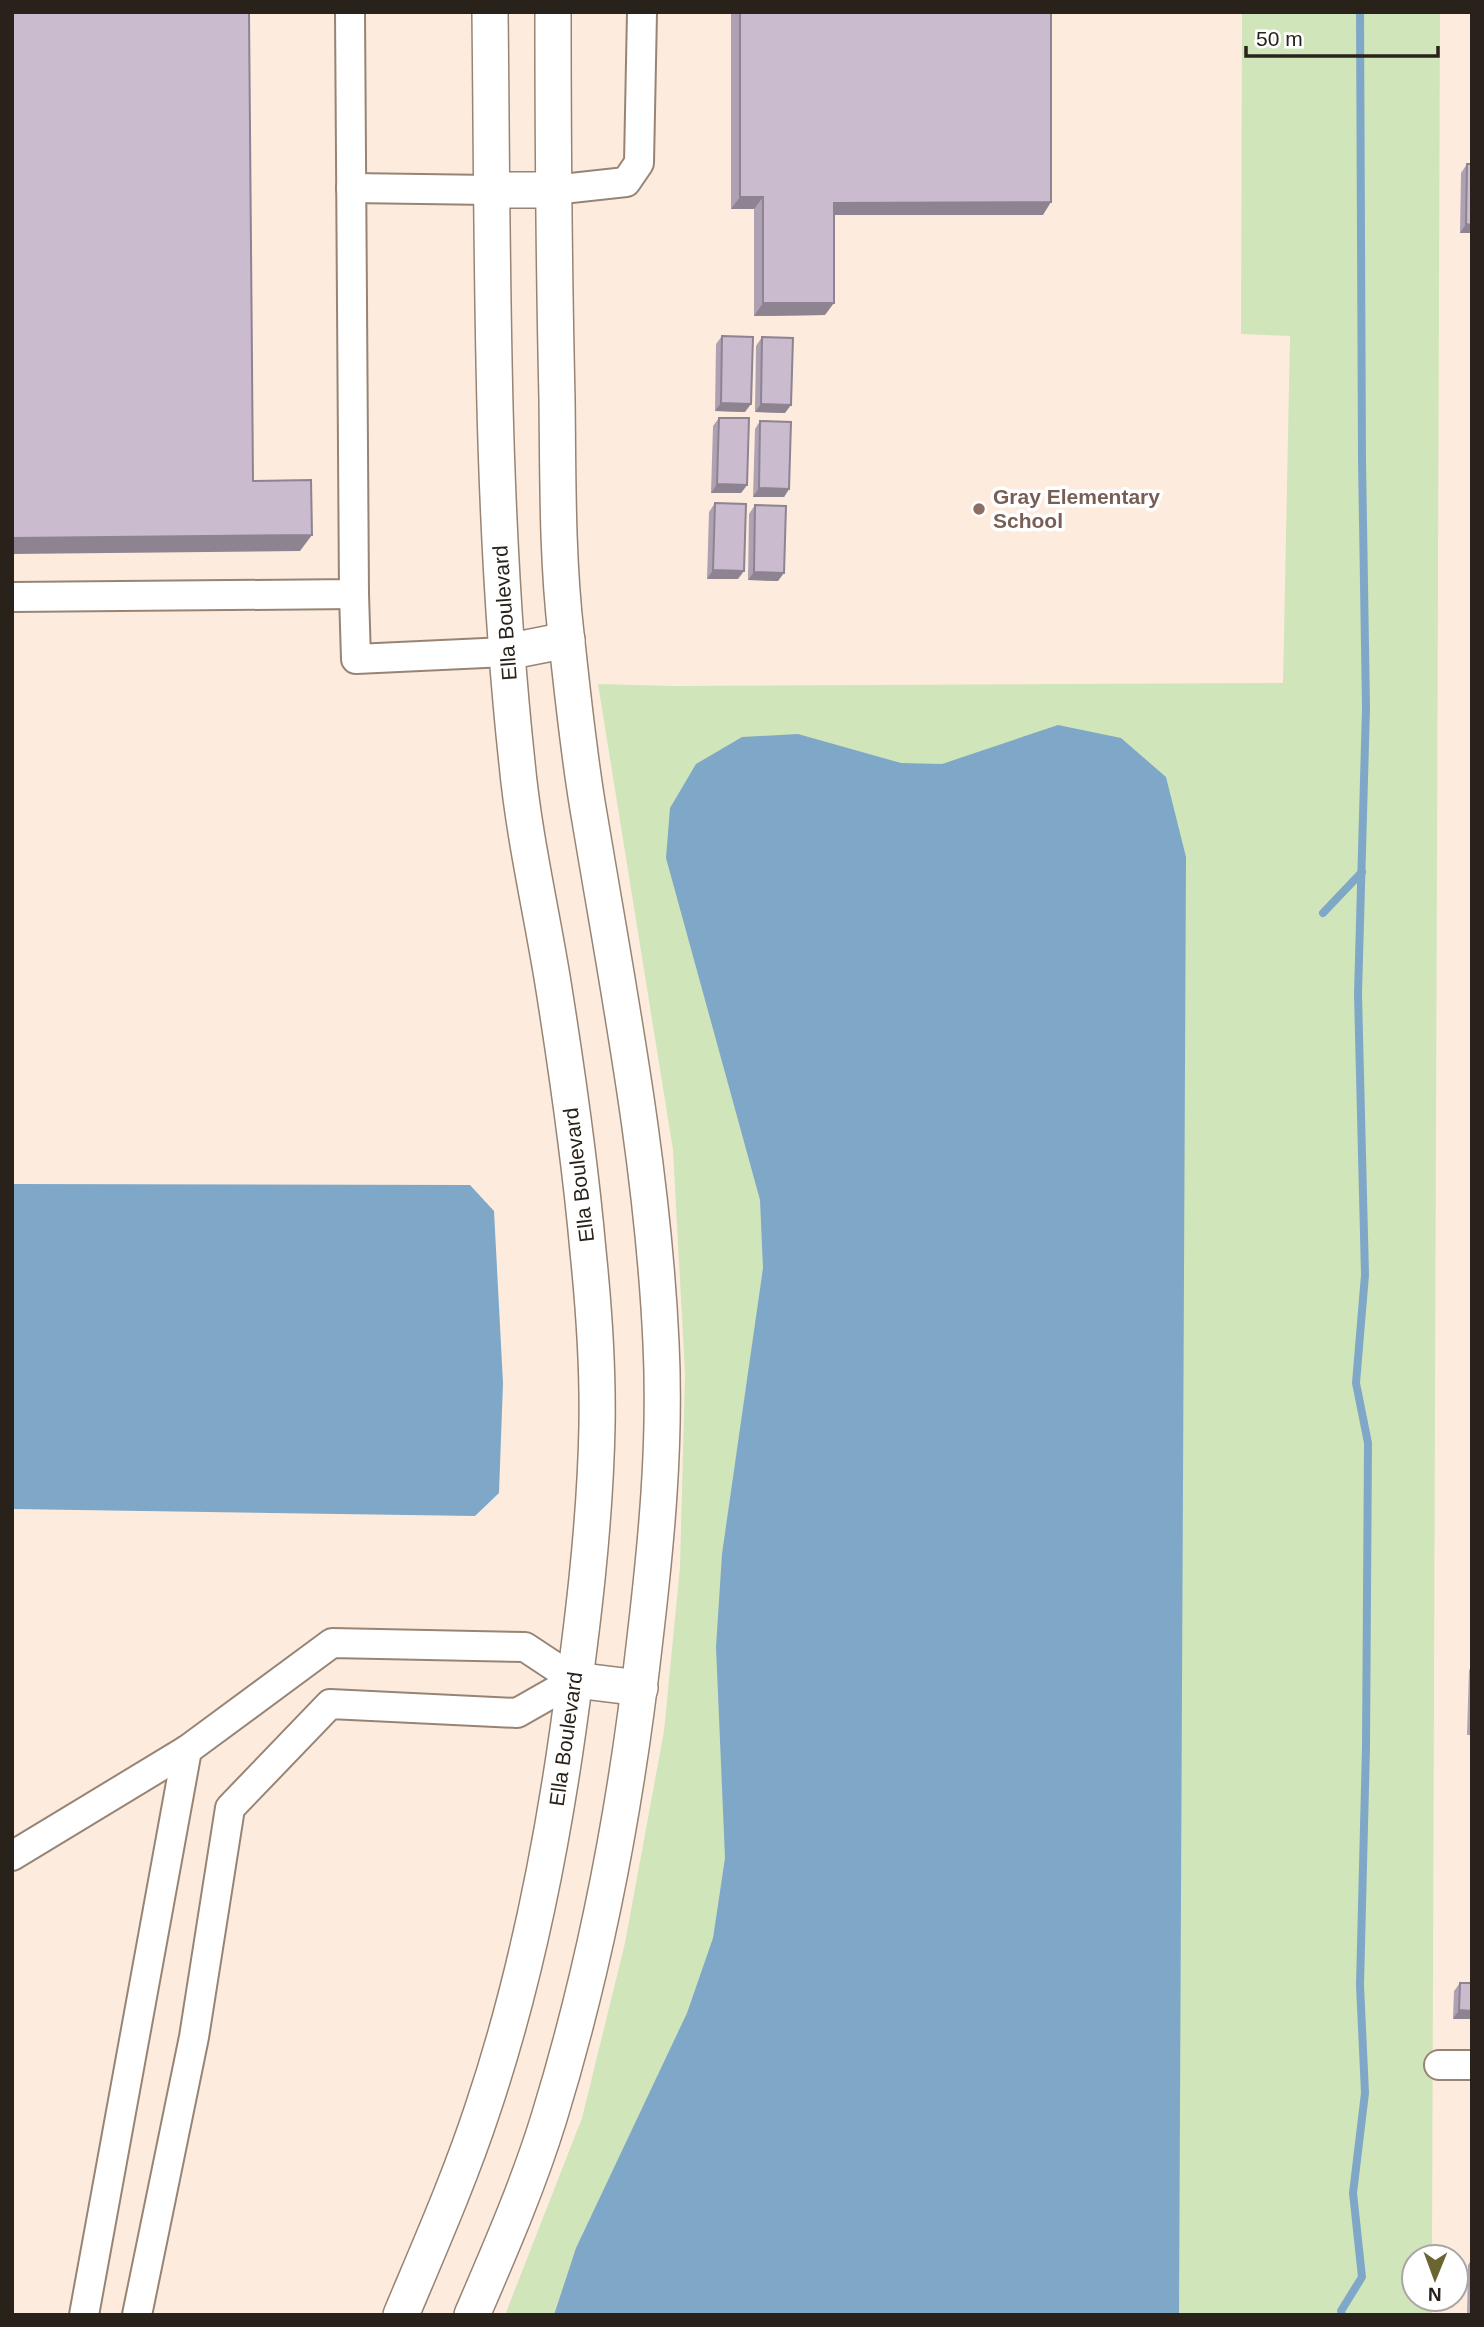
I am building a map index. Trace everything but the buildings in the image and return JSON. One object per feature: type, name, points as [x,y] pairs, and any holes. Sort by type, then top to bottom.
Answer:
[{"type":"main road","name":"Ella Boulevard","points":[[401,2315],[455,2189],[485,2103],[512,2009],[558,1801],[575,1680],[593,1505],[597,1427],[596,1345],[588,1248],[553,983],[524,824],[506,652],[495,432],[490,12]]},
{"type":"main road","points":[[472,2315],[516,2212],[547,2123],[575,2025],[622,1812],[640,1688],[663,1428],[661,1342],[638,1112],[618,972],[589,814],[567,640],[558,497],[552,190],[553,12]]},
{"type":"main road","points":[[492,190],[552,190]]},
{"type":"main road","points":[[506,652],[567,640]]},
{"type":"main road","points":[[575,1680],[640,1688]]},
{"type":"street","points":[[351,12],[356,659],[506,652]]},
{"type":"street","points":[[552,190],[626,182],[639,163],[642,12]]},
{"type":"street","points":[[351,188],[492,190]]},
{"type":"street","points":[[12,597],[354,594]]},
{"type":"street","points":[[12,1856],[187,1751],[332,1643],[525,1647],[575,1680],[517,1713],[330,1704],[230,1808],[194,2037],[137,2315]]},
{"type":"street","points":[[84,2315],[187,1751]]},
{"type":"street","points":[[1439,2065],[1472,2065]]},
{"type":"green space","points":[[1242,12],[1440,12],[1432,2243],[1400,2243],[1400,2313],[1432,2315],[505,2315],[582,2118],[625,1943],[664,1731],[680,1567],[685,1374],[673,1150],[598,684],[673,686],[1283,683],[1290,336],[1241,334]]},
{"type":"water","points":[[1058,725],[1121,738],[1166,777],[1186,857],[1179,2315],[554,2315],[576,2248],[687,2013],[713,1938],[725,1858],[716,1647],[722,1554],[763,1268],[760,1200],[666,858],[670,808],[696,764],[742,737],[798,734],[901,763],[942,764]]},
{"type":"water","points":[[12,1184],[470,1185],[494,1211],[503,1383],[499,1493],[475,1516],[12,1509]]},
{"type":"waterway","points":[[1342,2315],[1341,2311],[1362,2277],[1353,2193],[1365,2093],[1360,1985],[1366,1747],[1368,1443],[1356,1383],[1365,1275],[1358,994],[1366,708],[1360,12]]},
{"type":"waterway","points":[[1323,913],[1362,872]]},
{"type":"place","name":"Gray Elementary School","points":[[979,509]]}]
